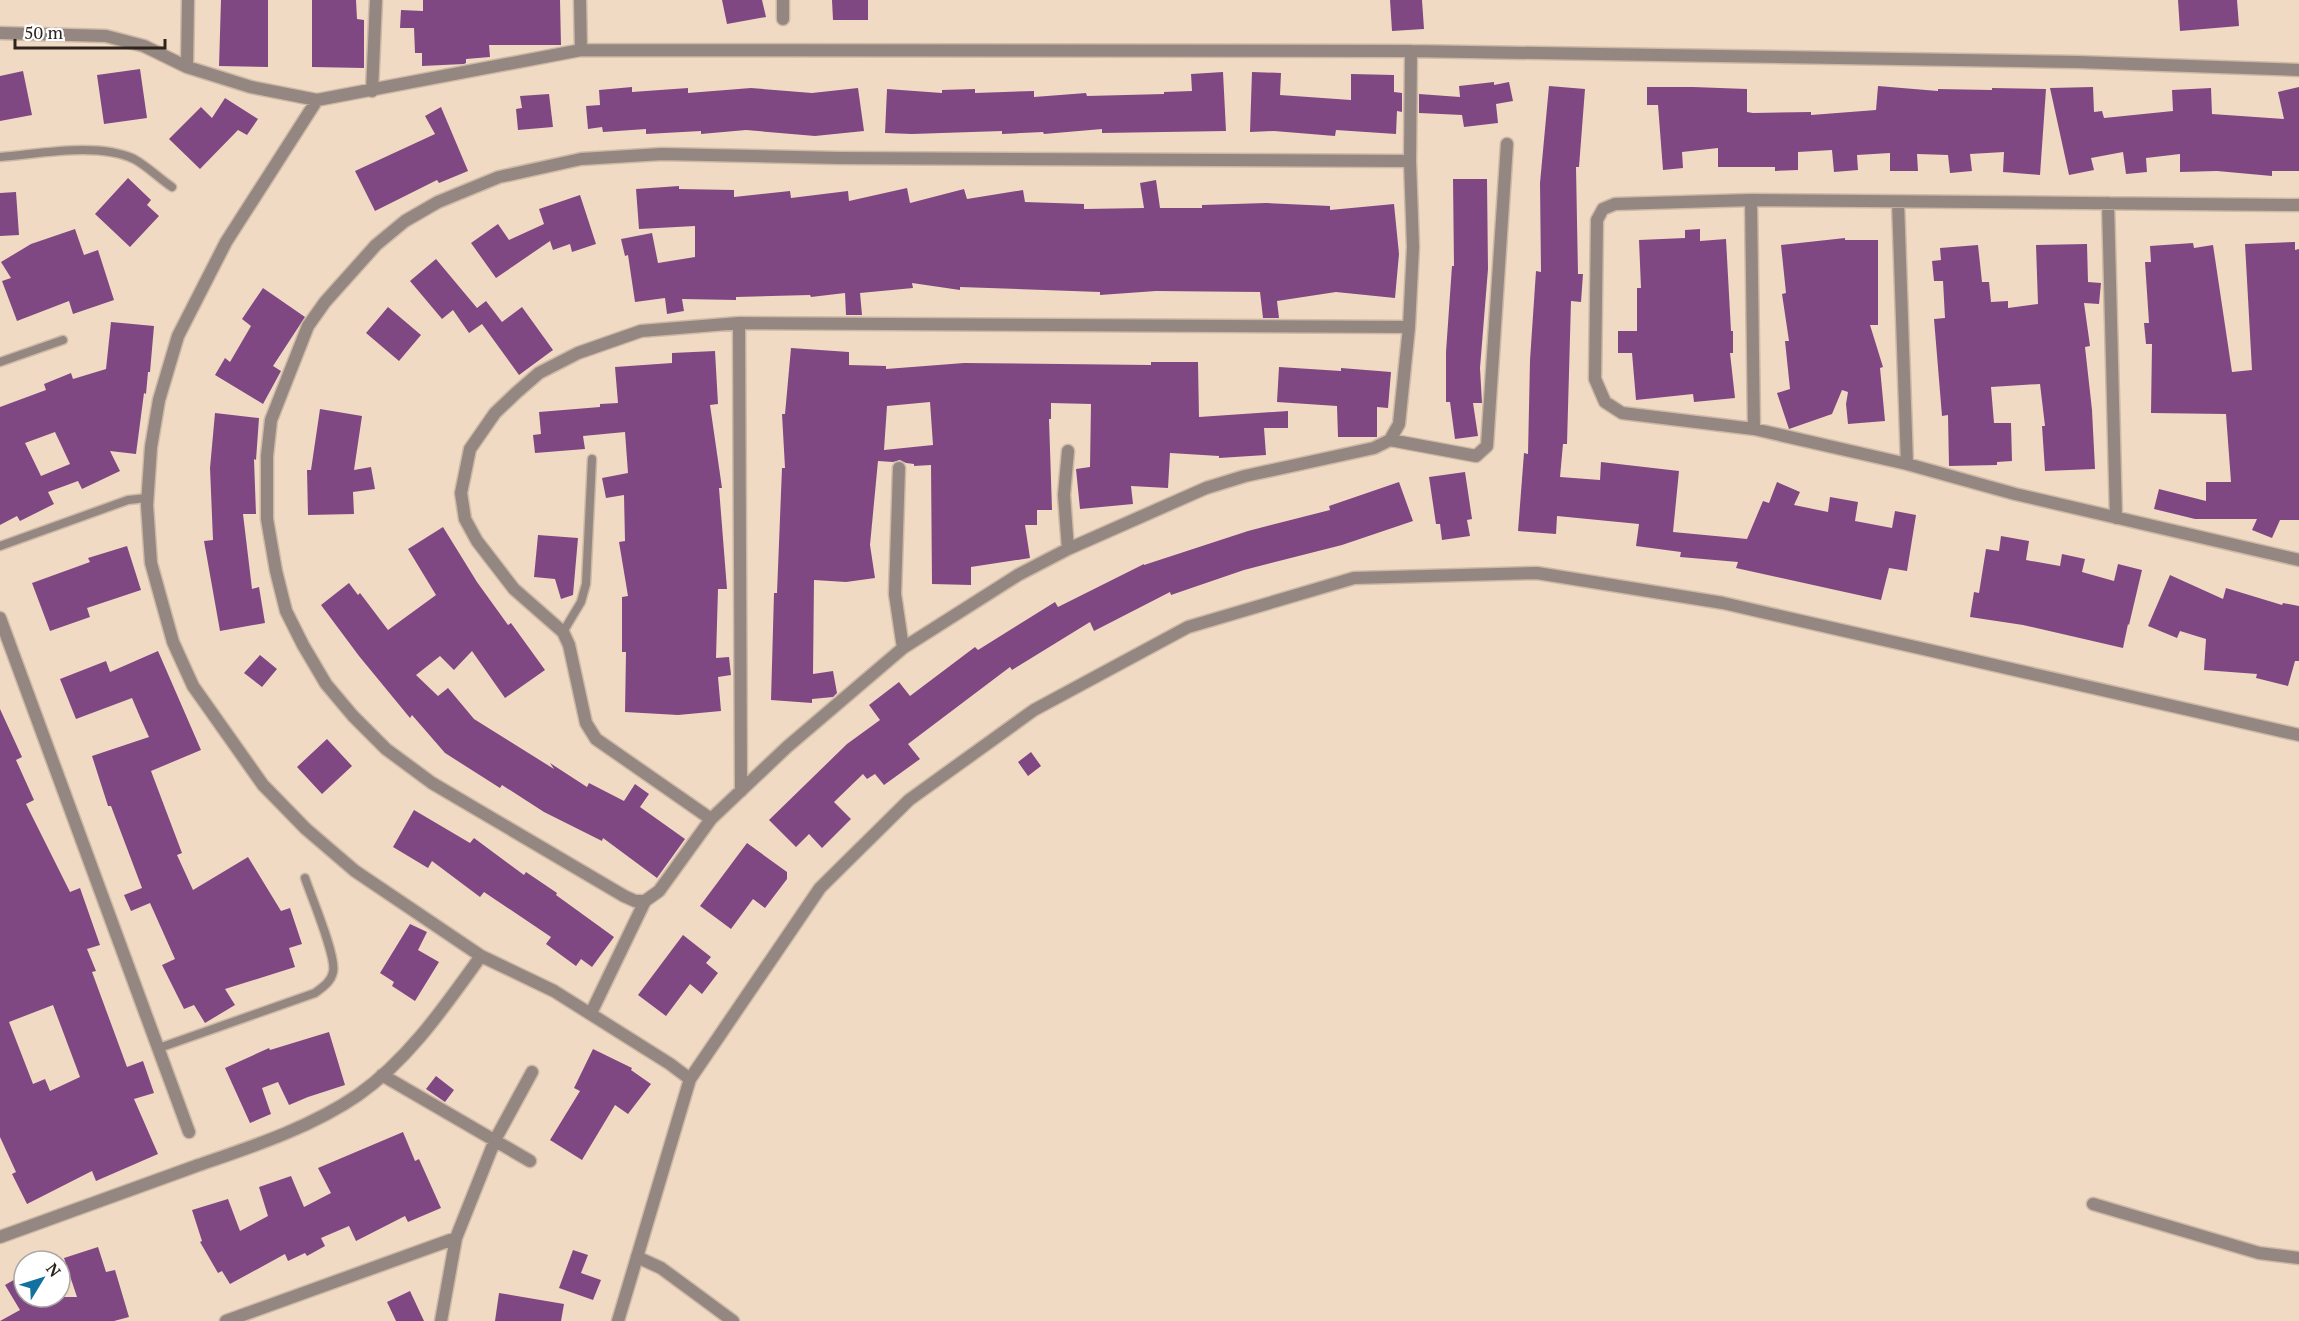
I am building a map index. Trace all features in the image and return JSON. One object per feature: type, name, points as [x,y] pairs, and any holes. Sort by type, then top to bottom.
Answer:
[{"type":"street","points":[[187,67],[188,0]]},
{"type":"street","points":[[372,91],[376,0]]},
{"type":"street","points":[[580,0],[580,50]]},
{"type":"street","points":[[783,0],[783,19]]},
{"type":"street","points":[[0,33],[106,36],[144,46],[187,67],[251,87],[317,100],[580,50],[1412,51],[2066,62],[2299,70]]},
{"type":"street","points":[[591,1013],[645,901],[659,891],[711,819],[787,747],[903,648],[1018,575],[1068,549],[1206,488],[1245,476],[1374,448],[1390,440],[1399,424],[1409,327],[1413,247],[1410,161],[1412,51]]},
{"type":"street","points":[[317,100],[226,242],[178,336],[159,400],[151,447],[147,498],[151,563],[173,642],[193,686],[263,785],[306,829],[346,864],[481,956],[554,991],[690,1079]]},
{"type":"street","points":[[1390,440],[1476,456],[1487,446],[1507,144]]},
{"type":"street","points":[[645,901],[635,901],[624,896],[520,836],[432,783],[386,749],[353,716],[326,684],[286,611],[267,519],[267,456],[271,420],[308,326],[325,302],[376,245],[405,221],[438,202],[499,177],[581,159],[663,154],[839,158],[1410,161]]},
{"type":"street","points":[[1751,200],[1754,429]]},
{"type":"street","points":[[2299,205],[1751,200],[1615,204],[1603,209],[1597,220],[1594,379],[1605,402],[1622,413],[1754,429],[1907,464],[2015,494],[2299,561]]},
{"type":"street","points":[[1898,202],[1907,464]]},
{"type":"street","points":[[2108,203],[2116,518]]},
{"type":"street","points":[[711,819],[596,739],[586,723],[569,645],[563,632],[514,589],[477,541],[465,519],[460,493],[470,449],[495,412],[540,373],[578,353],[641,331],[739,323],[1409,327]]},
{"type":"street","points":[[739,323],[741,791]]},
{"type":"street","points":[[1068,452],[1064,495],[1068,549]]},
{"type":"street","points":[[899,468],[895,594],[903,648]]},
{"type":"street","points":[[618,1321],[690,1079],[820,888],[909,800],[1034,710],[1188,627],[1354,578],[1537,573],[1723,603],[2299,735]]},
{"type":"street","points":[[0,618],[189,1132]]},
{"type":"street","points":[[0,1237],[273,1138],[331,1112],[359,1094],[402,1056],[438,1016],[481,956]]},
{"type":"street","points":[[441,1321],[456,1238],[495,1140],[532,1072]]},
{"type":"street","points":[[382,1075],[530,1161]]},
{"type":"street","points":[[2093,1204],[2259,1252],[2299,1258]]},
{"type":"street","points":[[226,1321],[456,1238]]},
{"type":"street","points":[[638,1257],[661,1268],[733,1321]]},
{"type":"lane","points":[[0,157],[87,150],[108,153],[134,159],[171,187]]},
{"type":"lane","points":[[0,362],[63,340]]},
{"type":"lane","points":[[563,632],[581,602],[586,584],[592,459]]},
{"type":"lane","points":[[0,546],[128,500],[147,498]]},
{"type":"lane","points":[[159,1048],[315,993],[326,985],[333,971],[331,955],[305,878]]},
{"type":"building","points":[[221,0],[268,0],[268,67],[219,66]]},
{"type":"building","points":[[312,0],[356,0],[357,19],[364,20],[364,68],[312,67]]},
{"type":"building","points":[[423,0],[560,0],[561,45],[489,45],[490,57],[466,59],[464,64],[422,66],[422,53],[415,53],[414,28],[400,28],[401,10],[423,11]]},
{"type":"building","points":[[722,0],[762,0],[766,17],[727,24]]},
{"type":"building","points":[[832,0],[868,0],[868,20],[833,20]]},
{"type":"building","points":[[1390,0],[1422,0],[1424,29],[1392,31]]},
{"type":"building","points":[[2178,0],[2237,0],[2239,26],[2180,31]]},
{"type":"building","points":[[140,69],[147,118],[104,124],[97,75]]},
{"type":"building","points":[[23,71],[32,115],[0,121],[0,76]]},
{"type":"building","points":[[1223,72],[1226,131],[1102,133],[1102,129],[1044,134],[1043,132],[1002,134],[1002,131],[885,133],[887,89],[942,93],[942,90],[975,89],[975,93],[1034,91],[1034,97],[1086,93],[1087,96],[1164,94],[1164,92],[1192,91],[1191,74]]},
{"type":"building","points":[[1252,72],[1281,73],[1280,95],[1351,100],[1351,74],[1394,75],[1394,92],[1402,93],[1402,112],[1397,111],[1396,134],[1336,130],[1335,136],[1274,131],[1250,132]]},
{"type":"building","points":[[1494,82],[1494,85],[1509,82],[1513,101],[1496,104],[1498,123],[1464,127],[1462,115],[1419,113],[1419,94],[1460,97],[1459,86]]},
{"type":"building","points":[[1549,86],[1585,89],[1579,167],[1576,167],[1578,274],[1583,274],[1581,302],[1571,301],[1567,444],[1563,444],[1560,477],[1600,480],[1601,462],[1679,471],[1673,532],[1747,539],[1763,501],[1769,503],[1777,482],[1800,492],[1794,505],[1828,512],[1830,497],[1858,502],[1855,521],[1892,528],[1895,511],[1916,515],[1907,571],[1889,568],[1881,600],[1736,568],[1738,562],[1680,557],[1681,552],[1636,546],[1639,524],[1557,516],[1556,534],[1518,531],[1524,453],[1528,454],[1530,360],[1536,271],[1541,272],[1540,183]]},
{"type":"building","points":[[1878,86],[1938,91],[1938,89],[1992,90],[1992,88],[2046,89],[2040,175],[2003,172],[2004,152],[1970,154],[1972,171],[1950,173],[1948,155],[1917,154],[1918,171],[1890,171],[1890,153],[1857,155],[1858,170],[1834,172],[1832,150],[1798,152],[1798,170],[1775,171],[1775,167],[1718,167],[1718,148],[1682,152],[1683,168],[1663,170],[1658,105],[1647,105],[1647,87],[1693,87],[1747,89],[1747,112],[1753,113],[1811,112],[1811,115],[1876,110]]},
{"type":"building","points":[[632,87],[632,92],[688,88],[688,93],[751,88],[812,93],[858,88],[864,131],[815,136],[746,130],[701,134],[701,131],[646,134],[646,129],[603,132],[602,127],[588,129],[586,106],[600,105],[599,90]]},
{"type":"building","points":[[2093,87],[2094,112],[2102,111],[2104,118],[2173,111],[2172,90],[2211,88],[2212,114],[2284,119],[2278,92],[2299,87],[2299,171],[2272,171],[2272,176],[2217,171],[2180,172],[2180,154],[2146,158],[2147,172],[2126,174],[2123,152],[2091,158],[2094,170],[2069,175],[2050,88]]},
{"type":"building","points":[[549,94],[553,127],[518,130],[516,109],[522,108],[520,96]]},
{"type":"building","points":[[225,98],[258,119],[247,135],[238,130],[200,169],[169,139],[201,107],[212,118]]},
{"type":"building","points":[[441,107],[468,171],[439,183],[437,180],[375,211],[355,171],[435,134],[425,116]]},
{"type":"building","points":[[128,178],[151,200],[147,205],[159,216],[130,247],[95,214]]},
{"type":"building","points":[[1453,179],[1487,179],[1488,269],[1480,368],[1482,403],[1473,403],[1478,436],[1455,439],[1450,402],[1446,402],[1446,352],[1452,266],[1454,266]]},
{"type":"building","points":[[1156,180],[1160,208],[1202,208],[1202,205],[1266,203],[1330,206],[1330,210],[1394,204],[1399,254],[1395,298],[1336,292],[1277,301],[1279,318],[1263,318],[1260,292],[1156,291],[1100,295],[1100,292],[960,287],[960,290],[912,283],[913,288],[860,293],[862,315],[846,315],[845,293],[811,297],[810,295],[736,297],[736,300],[682,299],[684,311],[667,314],[665,298],[635,302],[628,255],[625,256],[621,239],[652,233],[658,263],[695,257],[695,226],[639,229],[636,189],[679,186],[679,189],[734,190],[734,197],[790,191],[791,198],[848,191],[849,201],[907,188],[910,203],[964,189],[967,199],[1023,190],[1025,202],[1084,204],[1084,209],[1144,208],[1140,183]]},
{"type":"building","points":[[16,192],[19,235],[0,236],[0,193]]},
{"type":"building","points":[[580,195],[596,244],[572,252],[570,244],[553,250],[550,241],[496,278],[471,243],[498,224],[509,240],[544,224],[539,209]]},
{"type":"building","points":[[75,229],[84,255],[98,250],[114,300],[73,314],[69,301],[17,321],[2,281],[11,278],[1,262],[31,244]]},
{"type":"building","points":[[1700,229],[1700,241],[1726,239],[1731,331],[1733,331],[1733,353],[1730,353],[1735,398],[1694,402],[1693,394],[1636,400],[1632,353],[1618,353],[1618,331],[1637,331],[1637,288],[1641,288],[1639,240],[1685,238],[1685,230]]},
{"type":"building","points":[[1845,238],[1845,240],[1878,240],[1878,325],[1870,325],[1883,367],[1880,368],[1885,421],[1848,424],[1846,404],[1848,392],[1842,390],[1832,414],[1789,429],[1777,393],[1790,389],[1785,341],[1789,341],[1782,294],[1786,293],[1781,245]]},
{"type":"building","points":[[2295,242],[2295,250],[2299,249],[2299,520],[2280,520],[2272,538],[2252,530],[2257,519],[2195,519],[2154,509],[2159,489],[2206,501],[2206,482],[2231,482],[2226,414],[2151,413],[2152,344],[2146,344],[2144,323],[2149,323],[2145,262],[2151,262],[2150,246],[2193,243],[2194,248],[2213,245],[2232,372],[2252,370],[2245,244]]},
{"type":"building","points":[[2087,244],[2088,282],[2101,283],[2099,304],[2084,303],[2090,346],[2085,347],[2092,410],[2095,469],[2045,471],[2042,426],[2045,426],[2040,384],[1991,387],[1994,423],[2011,423],[2012,461],[1997,462],[1997,465],[1949,466],[1948,415],[1942,416],[1934,319],[1945,318],[1943,281],[1934,281],[1932,261],[1941,260],[1940,248],[1978,245],[1982,282],[1989,282],[1991,302],[2008,301],[2008,308],[2038,304],[2036,245]]},
{"type":"building","points":[[436,259],[477,308],[486,301],[502,322],[522,307],[553,350],[519,375],[482,324],[469,333],[453,310],[442,319],[410,281]]},
{"type":"building","points":[[263,288],[305,317],[273,366],[281,371],[263,404],[215,375],[225,358],[230,362],[251,326],[242,319]]},
{"type":"building","points":[[388,307],[421,335],[399,361],[366,333]]},
{"type":"building","points":[[111,322],[154,326],[150,372],[148,372],[146,394],[144,393],[136,454],[110,451],[120,471],[82,489],[78,481],[48,492],[54,504],[20,521],[17,516],[0,525],[0,407],[46,390],[44,384],[71,373],[73,379],[106,369]],"holes":[[[55,432],[70,464],[41,476],[25,443]]]},
{"type":"building","points":[[791,348],[849,352],[849,365],[886,366],[886,369],[964,363],[1151,365],[1151,362],[1198,362],[1199,417],[1288,411],[1288,428],[1264,428],[1266,455],[1219,458],[1219,456],[1170,453],[1168,488],[1131,486],[1133,504],[1080,509],[1076,469],[1090,467],[1091,404],[1051,403],[1051,419],[1049,419],[1052,510],[1037,510],[1037,525],[1025,525],[1030,558],[971,567],[971,585],[932,584],[931,465],[914,466],[914,464],[900,460],[878,461],[870,545],[875,578],[846,582],[814,580],[813,674],[833,671],[837,693],[833,697],[812,699],[812,703],[771,700],[774,593],[777,593],[782,468],[785,468],[782,414],[785,414]],"holes":[[[930,402],[933,445],[884,450],[887,406]]]},
{"type":"building","points":[[715,351],[718,404],[710,405],[722,488],[719,488],[727,589],[718,589],[716,658],[729,657],[731,675],[718,677],[721,711],[678,715],[625,712],[626,652],[622,652],[622,597],[628,596],[619,542],[625,541],[624,495],[606,498],[602,478],[628,473],[625,432],[583,436],[585,449],[535,453],[533,435],[541,434],[539,412],[600,407],[600,404],[618,403],[615,367],[672,363],[672,353]]},
{"type":"building","points":[[1279,367],[1391,372],[1388,408],[1377,407],[1377,437],[1338,437],[1337,406],[1277,402]]},
{"type":"building","points":[[320,409],[362,416],[354,470],[371,467],[375,489],[353,492],[354,514],[308,515],[307,470],[311,470]]},
{"type":"building","points":[[215,413],[259,418],[256,460],[254,459],[256,514],[243,514],[252,589],[259,587],[265,623],[220,631],[204,541],[213,540],[210,468]]},
{"type":"building","points":[[1465,472],[1472,519],[1467,520],[1470,536],[1442,540],[1440,524],[1436,524],[1429,477]]},
{"type":"building","points":[[1399,482],[1413,521],[1342,545],[1244,570],[1171,595],[1170,592],[1094,631],[1090,622],[1012,670],[1010,667],[908,744],[920,759],[884,785],[875,774],[867,779],[863,774],[834,802],[851,819],[822,848],[809,834],[796,847],[769,820],[847,744],[880,720],[869,705],[899,682],[910,696],[975,647],[978,650],[1055,602],[1058,607],[1144,564],[1248,531],[1330,510],[1329,506]]},
{"type":"building","points":[[443,527],[477,582],[508,625],[511,623],[545,670],[505,698],[472,651],[454,670],[440,656],[416,675],[438,696],[448,688],[474,719],[587,787],[589,783],[624,801],[635,784],[649,794],[640,807],[685,839],[657,878],[603,838],[602,841],[544,812],[502,785],[500,788],[445,753],[412,715],[410,718],[321,605],[349,583],[358,595],[360,593],[388,630],[436,595],[408,549]]},
{"type":"building","points":[[538,535],[578,538],[573,595],[561,599],[555,579],[534,577]]},
{"type":"building","points":[[2001,536],[2029,541],[2026,560],[2060,566],[2062,554],[2085,559],[2082,572],[2114,581],[2118,564],[2142,570],[2123,648],[2023,625],[1970,617],[1974,592],[1979,593],[1986,549],[1999,551]]},
{"type":"building","points":[[127,546],[141,590],[87,608],[90,617],[50,631],[32,583],[90,562],[88,558]]},
{"type":"building","points":[[2170,575],[2223,599],[2226,588],[2282,605],[2283,603],[2299,606],[2299,661],[2295,661],[2288,686],[2256,678],[2257,674],[2204,670],[2206,639],[2180,631],[2177,638],[2148,626]]},
{"type":"building","points":[[158,651],[201,750],[151,771],[182,853],[177,855],[193,890],[248,857],[281,911],[290,908],[302,944],[289,948],[295,967],[225,989],[235,1005],[205,1023],[194,1005],[184,1009],[162,965],[175,959],[150,903],[131,911],[124,895],[142,888],[111,806],[108,806],[92,756],[149,737],[132,698],[76,719],[60,679],[106,661],[110,672]]},
{"type":"building","points":[[260,655],[277,669],[262,687],[244,673]]},
{"type":"building","points":[[0,709],[22,757],[16,760],[34,800],[26,804],[70,892],[80,888],[100,945],[87,949],[96,971],[92,972],[127,1067],[143,1061],[154,1093],[134,1099],[158,1154],[96,1181],[92,1171],[27,1204],[12,1174],[16,1172],[0,1137]],"holes":[[[53,1005],[80,1077],[50,1091],[45,1079],[33,1084],[9,1022]]]},
{"type":"building","points":[[327,739],[352,766],[322,794],[297,767]]},
{"type":"building","points":[[1031,752],[1041,766],[1028,776],[1018,762]]},
{"type":"building","points":[[414,810],[470,843],[474,838],[524,875],[526,872],[557,893],[556,895],[614,937],[592,967],[581,959],[576,966],[546,944],[551,937],[484,892],[480,897],[432,861],[428,868],[393,847]]},
{"type":"building","points":[[747,843],[787,872],[787,879],[765,908],[753,899],[731,929],[700,906]]},
{"type":"building","points":[[410,924],[427,932],[418,950],[439,962],[415,1001],[392,986],[394,982],[380,973]]},
{"type":"building","points":[[683,935],[711,957],[706,963],[718,973],[702,994],[690,984],[666,1016],[638,995]]},
{"type":"building","points":[[329,1032],[345,1085],[289,1105],[278,1082],[262,1088],[271,1114],[250,1123],[225,1068],[269,1048],[270,1050]]},
{"type":"building","points":[[593,1049],[632,1068],[631,1070],[651,1084],[628,1114],[615,1105],[582,1160],[550,1140],[580,1091],[574,1088]]},
{"type":"building","points":[[436,1076],[454,1090],[445,1102],[426,1089]]},
{"type":"building","points":[[403,1132],[415,1161],[419,1159],[441,1208],[408,1222],[405,1216],[356,1241],[349,1226],[321,1238],[325,1246],[307,1256],[305,1253],[288,1261],[285,1254],[230,1284],[222,1271],[218,1273],[200,1242],[202,1241],[192,1210],[228,1199],[240,1231],[268,1216],[259,1187],[291,1176],[304,1207],[331,1193],[318,1168]]},
{"type":"building","points":[[98,1247],[106,1272],[115,1270],[129,1317],[114,1321],[0,1321],[19,1309],[72,1309],[72,1297],[77,1297],[72,1282],[72,1255]]},
{"type":"building","points":[[573,1250],[588,1255],[581,1273],[601,1280],[593,1300],[559,1288]]},
{"type":"building","points":[[12,1281],[12,1297],[5,1285]]},
{"type":"building","points":[[410,1291],[424,1321],[396,1321],[387,1302]]},
{"type":"building","points":[[499,1293],[564,1304],[561,1321],[495,1321]]}]
